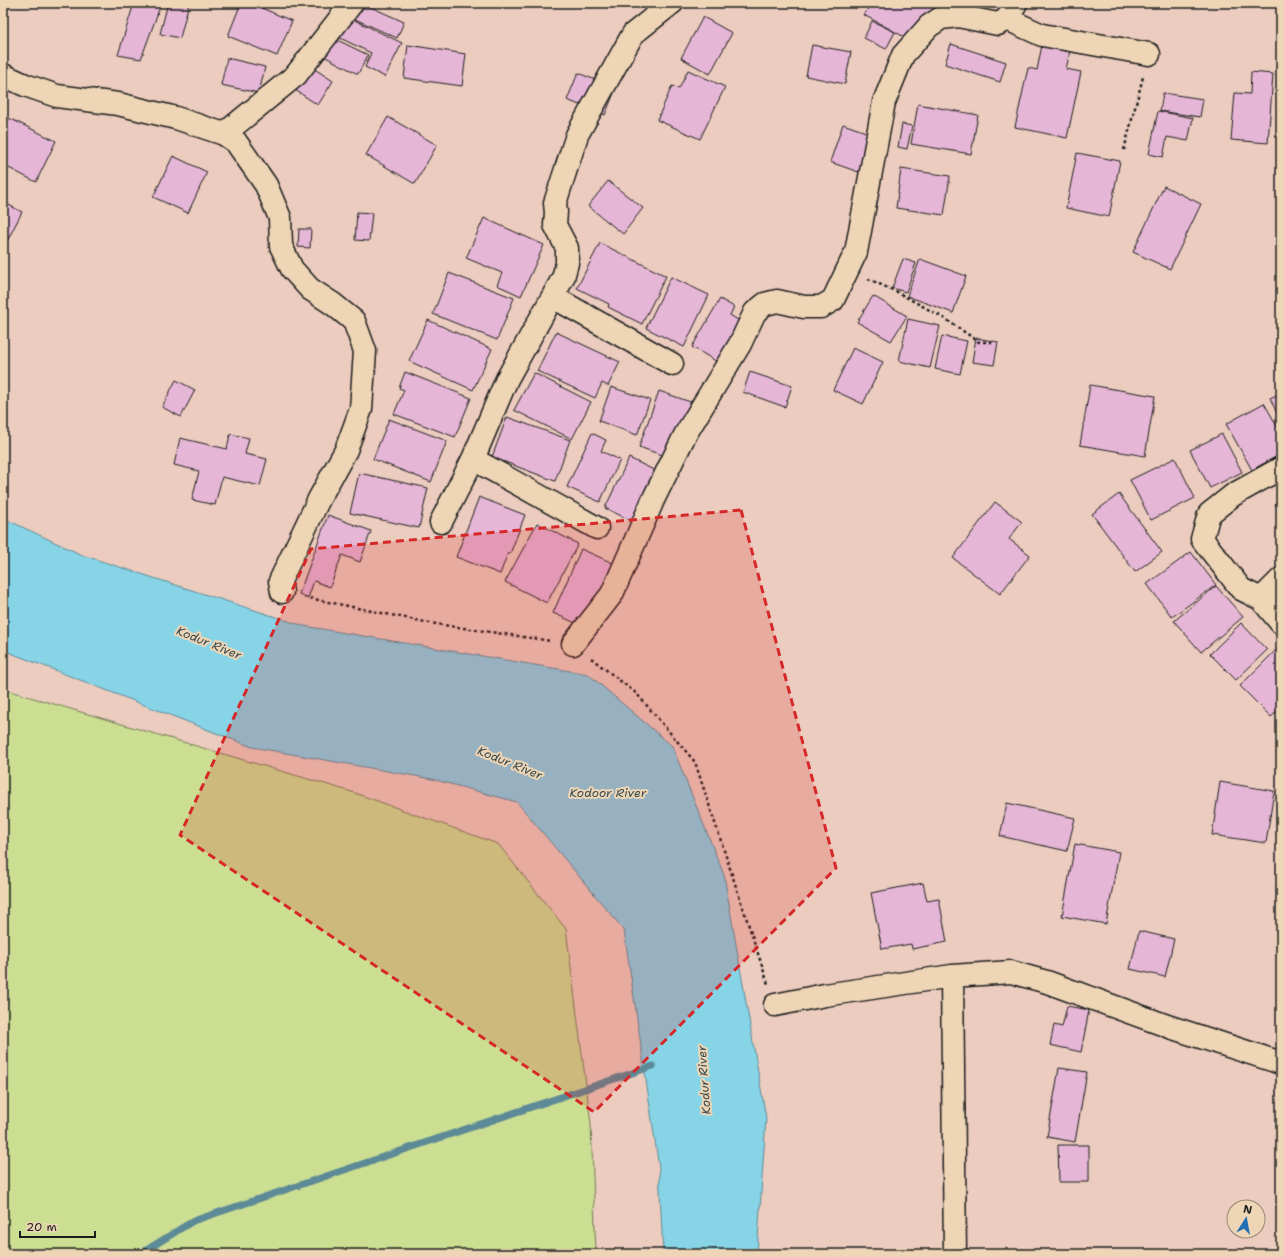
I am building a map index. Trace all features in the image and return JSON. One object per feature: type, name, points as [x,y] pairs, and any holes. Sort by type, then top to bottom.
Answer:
[{"type":"street","points":[[224,134],[296,75],[352,3]]},
{"type":"street","points":[[442,522],[473,459],[507,379],[554,297],[568,264],[567,248],[555,225],[555,203],[577,135],[633,34],[672,3]]},
{"type":"street","points":[[574,644],[612,594],[654,498],[685,435],[740,344],[755,312],[765,304],[777,301],[804,307],[822,307],[832,300],[856,252],[884,102],[903,55],[929,26],[941,18],[958,16],[998,24],[1011,11],[1042,35],[1149,54]]},
{"type":"street","points":[[3,75],[25,85],[57,96],[118,104],[176,118],[224,134],[236,142],[266,186],[280,218],[281,246],[292,269],[310,289],[354,321],[365,351],[361,409],[346,450],[319,499],[280,580],[282,592]]},
{"type":"street","points":[[554,297],[672,364]]},
{"type":"street","points":[[473,459],[597,528]]},
{"type":"street","points":[[1281,468],[1233,495],[1209,514],[1202,539],[1240,589],[1261,598],[1281,623]]},
{"type":"street","points":[[1261,598],[1281,579]]},
{"type":"street","points":[[775,1005],[825,995],[952,976],[1011,972],[1047,982],[1170,1027],[1281,1063]]},
{"type":"street","points":[[952,976],[955,1254]]},
{"type":"path","points":[[1124,150],[1149,54]]},
{"type":"path","points":[[848,270],[896,291],[944,318],[979,342],[993,342]]},
{"type":"path","points":[[282,592],[430,623],[574,644],[637,694],[695,762],[775,1005]]},
{"type":"highlighted area","points":[[741,510],[836,868],[594,1112],[180,835],[311,549]]},
{"type":"green space","points":[[3,689],[352,792],[498,844],[566,929],[591,1124],[596,1254],[3,1254]]},
{"type":"water","name":"Kodoor River","points":[[3,518],[82,555],[304,626],[588,674],[672,746],[724,875],[766,1118],[757,1254],[663,1254],[659,1168],[624,930],[517,802],[432,779],[252,747],[3,650]]},
{"type":"building","points":[[134,3],[161,4],[141,59],[118,55]]},
{"type":"building","points":[[168,3],[189,3],[180,38],[160,34]]},
{"type":"building","points":[[241,3],[250,3],[292,21],[277,56],[228,36]]},
{"type":"building","points":[[362,3],[404,22],[397,38],[355,19]]},
{"type":"building","points":[[625,3],[656,3],[654,10]]},
{"type":"building","points":[[871,3],[927,3],[941,11],[921,46],[864,15]]},
{"type":"building","points":[[342,14],[402,43],[385,77],[365,67],[371,53],[332,34]]},
{"type":"building","points":[[703,17],[732,33],[710,74],[681,58]]},
{"type":"building","points":[[872,21],[895,32],[886,49],[864,38]]},
{"type":"building","points":[[327,35],[368,55],[358,74],[318,53]]},
{"type":"building","points":[[951,44],[1006,62],[1000,82],[945,64]]},
{"type":"building","points":[[408,45],[466,54],[462,86],[404,78]]},
{"type":"building","points":[[812,45],[851,52],[845,84],[806,76]]},
{"type":"building","points":[[1042,45],[1070,51],[1066,69],[1081,72],[1067,138],[1015,127],[1028,68],[1037,70]]},
{"type":"building","points":[[227,58],[265,67],[259,93],[221,85]]},
{"type":"building","points":[[307,64],[333,81],[318,105],[292,88]]},
{"type":"building","points":[[688,70],[725,87],[700,139],[657,120],[672,86],[679,89]]},
{"type":"building","points":[[1251,72],[1273,74],[1268,143],[1231,140],[1235,93],[1250,94]]},
{"type":"building","points":[[578,73],[616,88],[605,115],[567,100]]},
{"type":"building","points":[[1163,93],[1203,99],[1200,117],[1160,111]]},
{"type":"building","points":[[918,104],[978,115],[971,154],[911,144]]},
{"type":"building","points":[[1158,111],[1193,118],[1188,141],[1167,137],[1163,157],[1149,154]]},
{"type":"building","points":[[388,117],[437,145],[415,184],[366,155]]},
{"type":"building","points":[[9,118],[56,141],[36,182],[3,165],[3,131]]},
{"type":"building","points":[[843,124],[880,137],[867,175],[830,162]]},
{"type":"building","points":[[902,124],[912,126],[907,149],[898,147]]},
{"type":"building","points":[[1077,153],[1120,161],[1109,217],[1066,208]]},
{"type":"building","points":[[173,156],[207,172],[188,213],[153,197]]},
{"type":"building","points":[[901,169],[950,176],[944,215],[896,208]]},
{"type":"building","points":[[608,181],[643,208],[623,234],[588,206]]},
{"type":"building","points":[[1164,186],[1201,204],[1170,269],[1133,252]]},
{"type":"building","points":[[3,202],[22,212],[3,249]]},
{"type":"building","points":[[357,212],[372,213],[369,241],[355,240]]},
{"type":"building","points":[[484,218],[544,245],[521,296],[497,285],[502,273],[466,258]]},
{"type":"building","points":[[299,229],[311,229],[310,248],[298,247]]},
{"type":"building","points":[[600,243],[666,276],[642,324],[608,307],[609,304],[577,288]]},
{"type":"building","points":[[903,259],[916,263],[906,292],[892,288]]},
{"type":"building","points":[[920,259],[966,276],[953,313],[907,296]]},
{"type":"building","points":[[449,273],[514,298],[497,340],[433,314]]},
{"type":"building","points":[[671,277],[709,295],[684,347],[646,328]]},
{"type":"building","points":[[873,296],[907,316],[891,341],[857,322]]},
{"type":"building","points":[[720,299],[734,307],[730,315],[749,327],[726,367],[692,347]]},
{"type":"building","points":[[908,319],[940,326],[930,368],[899,361]]},
{"type":"building","points":[[428,320],[492,349],[473,390],[409,361]]},
{"type":"building","points":[[556,332],[620,362],[608,386],[602,383],[595,398],[537,371]]},
{"type":"building","points":[[942,336],[967,341],[960,374],[935,369]]},
{"type":"building","points":[[976,338],[998,342],[994,365],[972,362]]},
{"type":"building","points":[[853,348],[883,362],[863,404],[833,390]]},
{"type":"building","points":[[405,372],[471,398],[455,437],[394,414],[404,390],[399,388]]},
{"type":"building","points":[[750,372],[792,386],[785,407],[743,392]]},
{"type":"building","points":[[534,373],[591,402],[572,439],[514,410]]},
{"type":"building","points":[[176,380],[195,390],[181,417],[162,407]]},
{"type":"building","points":[[1090,385],[1155,396],[1145,456],[1080,445]]},
{"type":"building","points":[[611,387],[650,400],[637,435],[599,421]]},
{"type":"building","points":[[659,391],[699,405],[679,461],[639,447]]},
{"type":"building","points":[[1281,393],[1281,422],[1270,398]]},
{"type":"building","points":[[1264,403],[1281,433],[1281,454],[1252,470],[1226,424]]},
{"type":"building","points":[[507,417],[570,440],[555,481],[492,457]]},
{"type":"building","points":[[389,419],[447,441],[431,482],[373,459]]},
{"type":"building","points":[[592,433],[606,440],[601,451],[620,460],[600,502],[567,487]]},
{"type":"building","points":[[230,434],[249,438],[245,454],[267,459],[260,486],[222,477],[215,505],[192,500],[199,471],[174,465],[180,438],[227,449]]},
{"type":"building","points":[[1222,434],[1242,472],[1210,488],[1190,450]]},
{"type":"building","points":[[629,458],[666,476],[642,526],[605,508]]},
{"type":"building","points":[[1175,458],[1195,498],[1151,520],[1130,480]]},
{"type":"building","points":[[359,473],[428,488],[419,528],[350,513]]},
{"type":"building","points":[[1119,494],[1162,552],[1135,572],[1092,514]]},
{"type":"building","points":[[479,497],[525,515],[510,554],[508,553],[500,574],[456,557]]},
{"type":"building","points":[[1281,499],[1281,511],[1275,504]]},
{"type":"building","points":[[995,502],[1022,522],[1009,539],[1030,555],[1000,594],[953,558]]},
{"type":"building","points":[[328,515],[371,531],[360,562],[342,555],[330,587],[314,581],[308,598],[299,594]]},
{"type":"building","points":[[537,523],[578,544],[547,603],[505,582]]},
{"type":"building","points":[[581,549],[624,568],[596,632],[553,613]]},
{"type":"building","points":[[1191,552],[1216,585],[1172,617],[1147,584]]},
{"type":"building","points":[[1216,586],[1243,617],[1201,652],[1174,621]]},
{"type":"building","points":[[1241,623],[1267,650],[1236,680],[1210,654]]},
{"type":"building","points":[[1278,648],[1281,650],[1281,708],[1271,717],[1240,686]]},
{"type":"building","points":[[1220,782],[1274,791],[1266,843],[1212,835]]},
{"type":"building","points":[[1007,803],[1075,818],[1067,851],[1000,836]]},
{"type":"building","points":[[1075,844],[1119,852],[1106,924],[1062,916]]},
{"type":"building","points":[[923,883],[927,901],[939,899],[947,942],[912,949],[911,944],[882,949],[871,893]]},
{"type":"building","points":[[1139,931],[1174,939],[1165,977],[1130,969]]},
{"type":"building","points":[[1067,1006],[1089,1010],[1081,1052],[1050,1045],[1054,1025],[1062,1027]]},
{"type":"building","points":[[1059,1068],[1087,1072],[1075,1142],[1047,1137]]},
{"type":"building","points":[[1058,1145],[1089,1145],[1089,1182],[1059,1182]]},
{"type":"waterway","points":[[140,1254],[193,1221],[653,1066]]},
{"type":"water label","name":"Kodur River","points":[[209,643]]},
{"type":"water label","name":"Kodur River","points":[[510,763]]},
{"type":"water label","name":"Kodur River","points":[[704,1080]]}]
